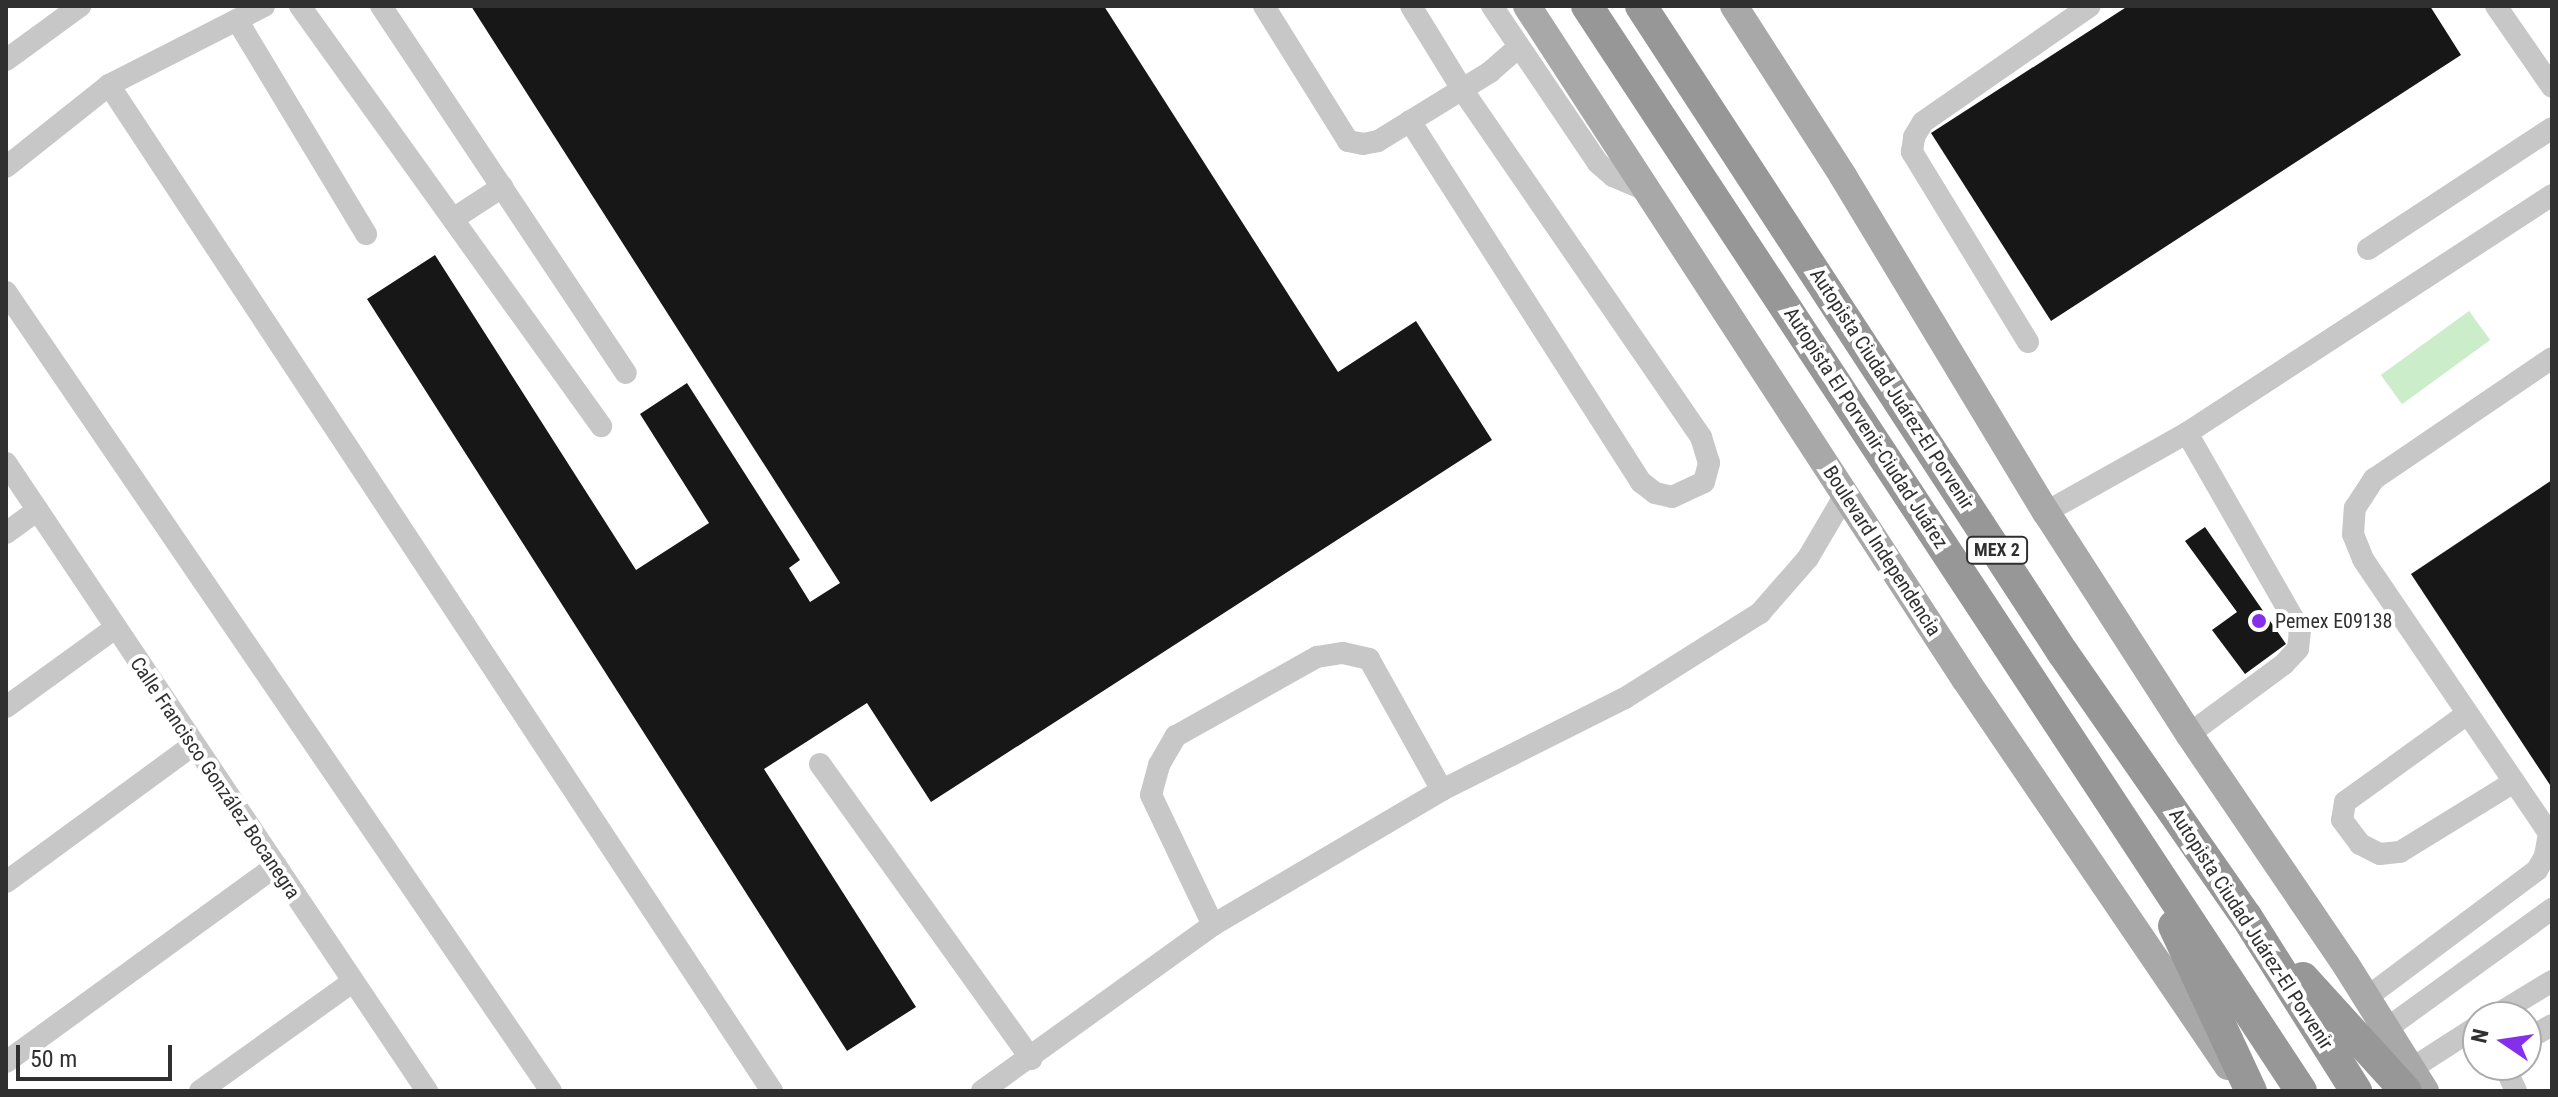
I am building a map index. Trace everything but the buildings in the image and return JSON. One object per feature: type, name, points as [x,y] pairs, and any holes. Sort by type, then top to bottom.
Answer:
[{"type":"highway","name":"Autopista El Porvenir-Ciudad Juárez","points":[[1587,6],[2301,1091]]},
{"type":"highway","name":"Autopista Ciudad Juárez-El Porvenir","points":[[1641,6],[2063,653],[2246,916],[2356,1091]]},
{"type":"highway","points":[[2125,821],[2251,1091]]},
{"type":"highway","points":[[2246,916],[2414,1084]]},
{"type":"main road","name":"Boulevard Independencia","points":[[1527,6],[1845,495],[2245,1091]]},
{"type":"main road","points":[[1734,6],[1843,176],[2046,512],[2189,734],[2386,1029],[2414,1084]]},
{"type":"street","points":[[6,60],[80,6]]},
{"type":"street","points":[[6,167],[109,85],[264,6]]},
{"type":"street","points":[[300,6],[601,426]]},
{"type":"street","points":[[381,6],[626,373]]},
{"type":"street","points":[[1264,6],[1348,141],[1378,141],[1490,72],[1519,47]]},
{"type":"street","points":[[1410,121],[1641,482],[1655,493],[1672,497],[1704,482],[1709,463],[1701,437],[1462,89],[1411,6]]},
{"type":"street","points":[[1492,6],[1598,163],[1613,176],[1644,189]]},
{"type":"street","points":[[2028,342],[1912,152],[1914,137],[1923,122],[2090,6]]},
{"type":"street","points":[[2496,6],[2552,87]]},
{"type":"street","points":[[237,20],[366,234]]},
{"type":"street","points":[[109,85],[772,1091]]},
{"type":"street","points":[[2368,249],[2552,128]]},
{"type":"street","points":[[453,219],[502,187]]},
{"type":"street","points":[[2046,512],[2187,433],[2552,195]]},
{"type":"street","points":[[6,292],[551,1091]]},
{"type":"street","points":[[2366,998],[2537,870],[2545,856],[2549,833],[2363,559],[2353,534],[2355,508],[2374,479],[2552,358]]},
{"type":"street","points":[[2187,433],[2300,630],[2298,649],[2284,664],[2189,734]]},
{"type":"street","name":"Calle Francisco González Bocanegra","points":[[6,463],[427,1091]]},
{"type":"street","points":[[982,1091],[1031,1059],[1158,961],[1213,925],[1442,790],[1625,698],[1760,613],[1808,558],[1845,495]]},
{"type":"street","points":[[6,533],[38,510]]},
{"type":"street","points":[[6,707],[115,628]]},
{"type":"street","points":[[1213,925],[1151,795],[1159,765],[1176,736],[1317,657],[1343,653],[1369,659],[1442,790]]},
{"type":"street","points":[[2467,714],[2345,802],[2342,820],[2360,844],[2380,854],[2400,852],[2514,782]]},
{"type":"street","points":[[6,882],[193,745]]},
{"type":"street","points":[[820,764],[1031,1059]]},
{"type":"street","points":[[6,1062],[276,866]]},
{"type":"street","points":[[2386,1029],[2551,913]]},
{"type":"street","points":[[2519,1001],[2552,981]]},
{"type":"street","points":[[200,1091],[352,982]]},
{"type":"street","points":[[2414,1084],[2462,1040]]},
{"type":"shaded area","points":[[2469,311],[2490,340],[2402,404],[2381,375]]},
{"type":"place","name":"Pemex E09138","points":[[2259,621]]}]
